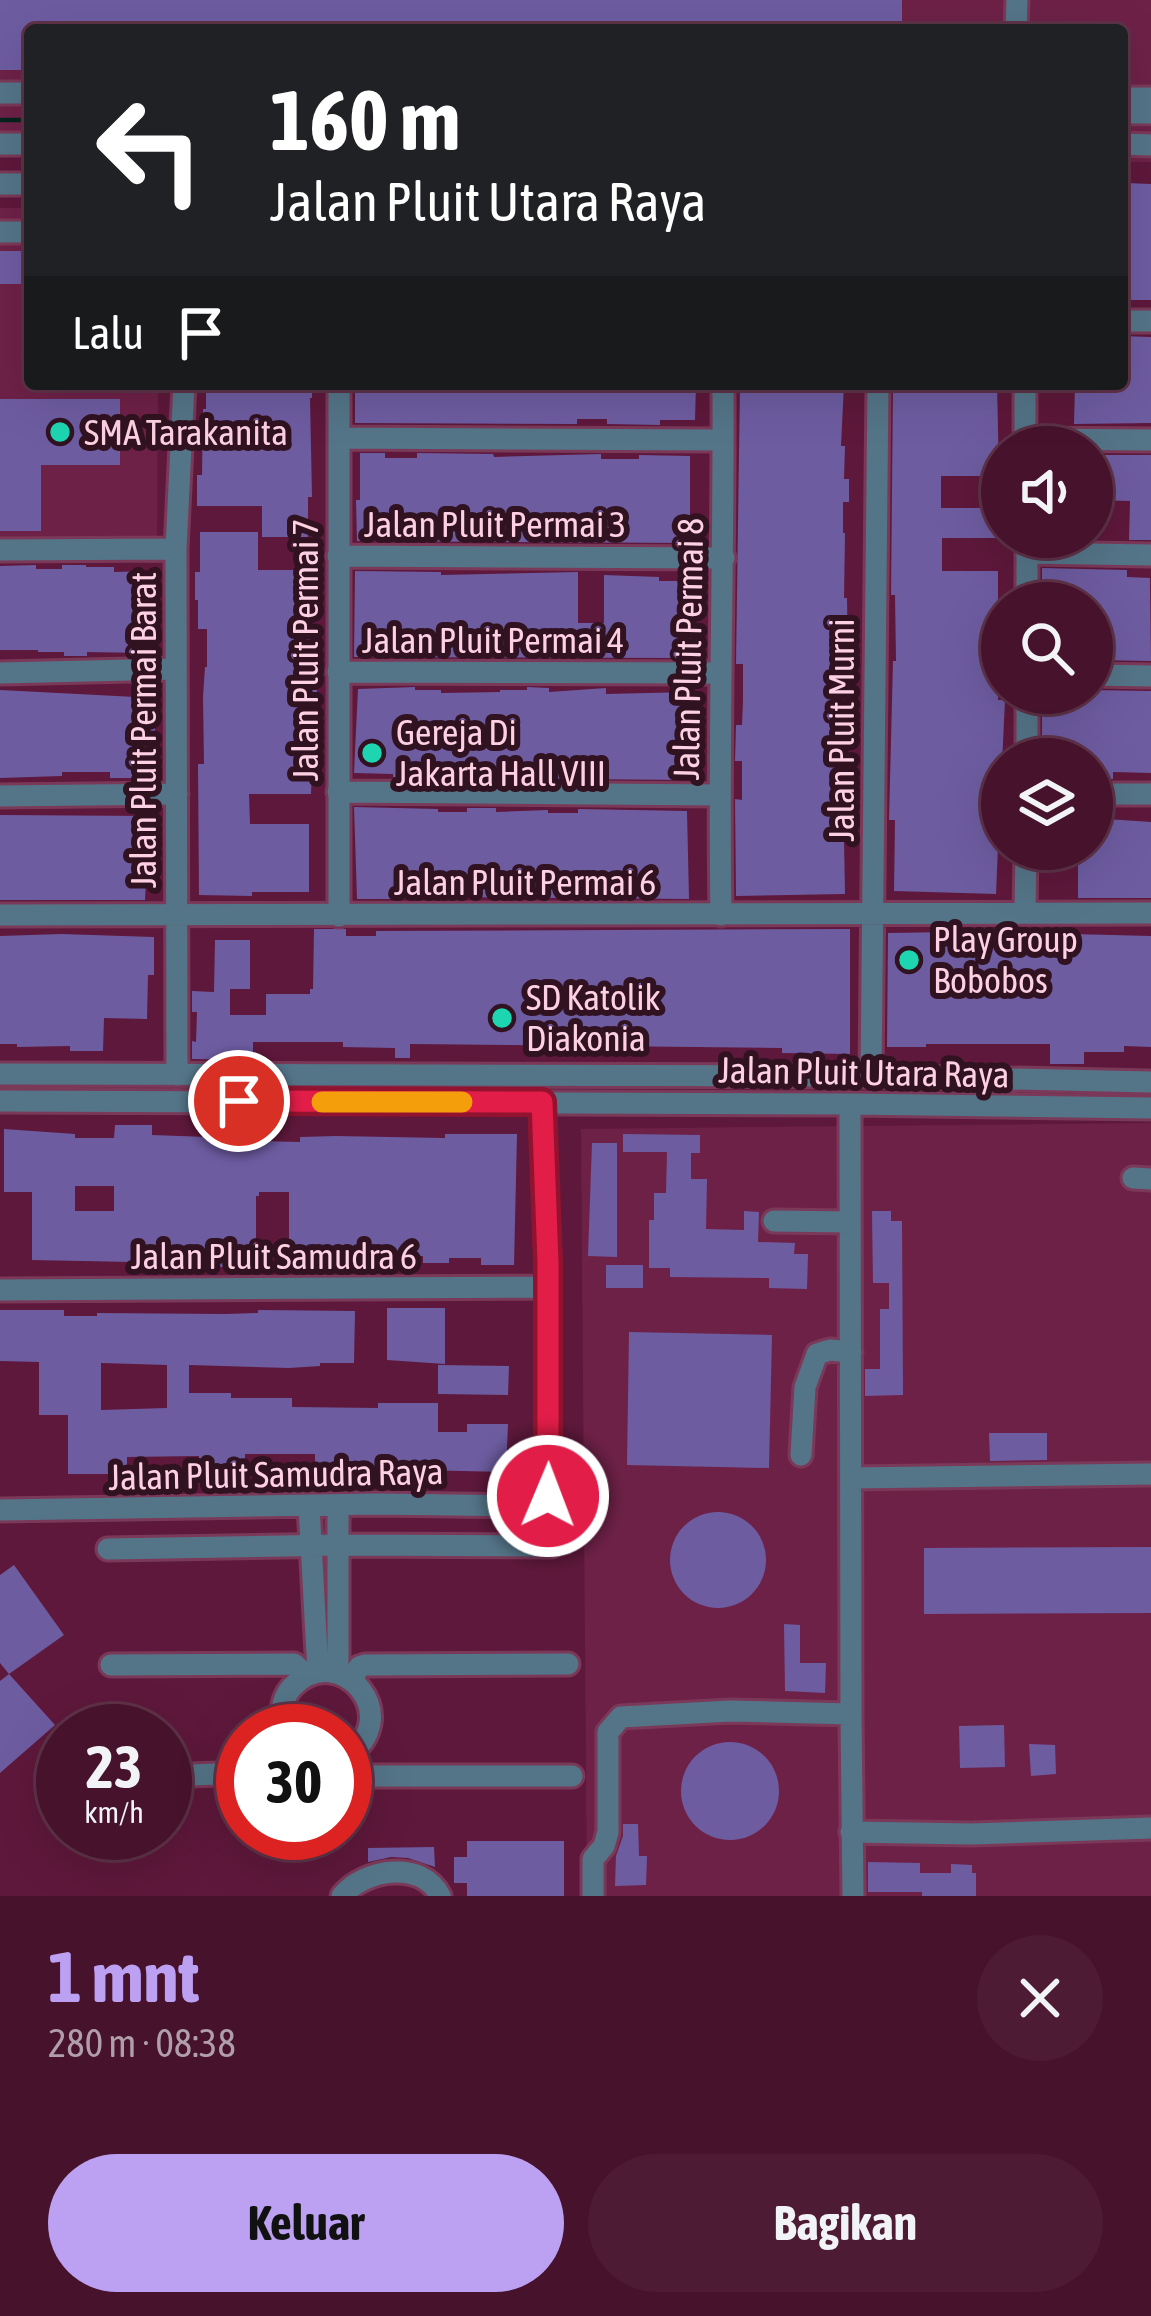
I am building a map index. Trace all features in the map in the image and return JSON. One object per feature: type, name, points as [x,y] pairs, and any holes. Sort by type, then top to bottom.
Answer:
[{"type":"street","name":"Jalan Pluit Permai Barat","points":[[177,1075],[176,549],[184,390]]},
{"type":"street","name":"Jalan Pluit Permai 7","points":[[339,390],[339,916]]},
{"type":"street","name":"Jalan Pluit Permai 8","points":[[721,915],[723,390]]},
{"type":"street","name":"Jalan Pluit Murni","points":[[853,1896],[850,1222],[854,1104],[865,1076],[873,914],[878,390]]},
{"type":"street","points":[[1025,390],[1025,426]]},
{"type":"street","points":[[339,438],[723,440]]},
{"type":"street","points":[[1113,441],[1151,440]]},
{"type":"street","points":[[0,550],[176,549]]},
{"type":"street","points":[[1113,552],[1151,555]]},
{"type":"street","name":"Jalan Pluit Permai 3","points":[[338,556],[724,558]]},
{"type":"street","points":[[0,673],[175,669]]},
{"type":"street","name":"Jalan Pluit Permai 4","points":[[338,672],[720,673]]},
{"type":"street","points":[[1113,675],[1151,676]]},
{"type":"street","points":[[338,792],[719,795]]},
{"type":"street","points":[[0,796],[177,794]]},
{"type":"street","points":[[1113,794],[1151,794]]},
{"type":"street","points":[[1024,914],[1025,870]]},
{"type":"street","name":"Jalan Pluit Permai 6","points":[[0,915],[1151,913]]},
{"type":"street","name":"Jalan Pluit Utara Raya","points":[[0,1074],[865,1076],[1151,1082]]},
{"type":"street","points":[[78,1102],[79,1075]]},
{"type":"street","points":[[1111,1109],[1112,1081]]},
{"type":"street","name":"Jalan Pluit Utara Raya","points":[[0,1101],[1151,1108]]},
{"type":"street","points":[[542,1102],[548,1288]]},
{"type":"street","points":[[774,1221],[850,1222]]},
{"type":"street","name":"Jalan Pluit Samudra 6","points":[[0,1290],[548,1288]]},
{"type":"street","name":"Jalan Pluit Samudra Raya","points":[[0,1510],[536,1506],[546,1502],[548,1288]]},
{"type":"street","points":[[801,1455],[806,1387],[817,1354],[850,1352]]},
{"type":"street","points":[[851,1478],[1151,1474]]},
{"type":"street","points":[[309,1506],[329,1675]]},
{"type":"street","points":[[329,1675],[340,1545],[338,1506]]},
{"type":"street","points":[[108,1549],[551,1546]]},
{"type":"street","points":[[111,1665],[294,1664],[329,1675],[366,1696],[368,1704]]},
{"type":"street","points":[[283,1704],[288,1692],[365,1664],[568,1664]]},
{"type":"street","points":[[593,1896],[593,1859],[608,1832],[608,1732],[621,1717],[851,1714]]},
{"type":"street","points":[[372,1776],[572,1776]]},
{"type":"street","points":[[850,1832],[972,1834],[1151,1828]]},
{"type":"street","points":[[342,1896],[352,1885],[400,1884],[424,1876],[443,1895]]},
{"type":"shaded area","points":[[0,0],[1151,0],[1151,162],[1128,162],[1128,24],[24,24],[24,149],[0,149]]},
{"type":"shaded area","points":[[0,208],[24,208],[24,390],[158,390],[157,548],[0,548]]},
{"type":"shaded area","points":[[1151,1123],[1151,1896],[587,1896],[581,1129]]},
{"type":"building","points":[[0,0],[902,0],[902,24],[24,24],[24,70],[0,70]]},
{"type":"building","points":[[1128,183],[1151,184],[1151,300],[1128,300]]},
{"type":"building","points":[[0,251],[24,251],[24,284],[0,284]]},
{"type":"building","points":[[1128,336],[1151,337],[1151,423],[1074,424],[1075,390],[1128,390]]},
{"type":"building","points":[[206,390],[312,390],[308,537],[262,537],[262,506],[197,506]]},
{"type":"building","points":[[355,390],[696,390],[695,420],[660,420],[660,425],[607,424],[607,419],[577,419],[577,424],[355,423]]},
{"type":"building","points":[[740,390],[844,390],[841,446],[845,446],[844,479],[849,479],[849,502],[843,502],[848,667],[841,667],[840,726],[841,766],[847,766],[843,787],[845,894],[736,896],[735,799],[742,800],[742,761],[735,761],[736,725],[742,725],[743,664],[736,664]]},
{"type":"building","points":[[893,390],[997,390],[998,426],[981,426],[981,476],[941,476],[941,508],[981,508],[981,538],[942,538],[942,571],[998,571],[998,582],[981,582],[981,714],[1004,714],[1003,738],[981,738],[981,870],[997,870],[996,894],[894,891],[895,820],[889,820],[895,595],[891,595]]},
{"type":"building","name":"SMA Tarakanita","points":[[0,399],[120,399],[120,465],[41,465],[41,531],[0,531]]},
{"type":"building","points":[[360,453],[385,453],[385,458],[417,458],[417,453],[601,454],[601,459],[690,456],[690,543],[357,541]]},
{"type":"building","points":[[1113,455],[1151,455],[1151,540],[1129,540],[1130,501],[1113,501]]},
{"type":"building","points":[[200,532],[258,532],[258,570],[317,570],[317,596],[311,596],[312,660],[308,660],[308,690],[317,690],[311,794],[249,794],[250,824],[309,824],[309,892],[199,895],[198,764],[204,764],[207,667],[207,629],[198,629],[195,600]]},
{"type":"building","points":[[36,565],[36,569],[86,565],[114,567],[114,572],[148,571],[145,653],[64,656],[64,652],[0,650],[0,566]]},
{"type":"building","points":[[1042,568],[1127,570],[1127,577],[1150,578],[1151,661],[1113,660],[1113,582],[1042,582]]},
{"type":"building","points":[[355,571],[441,575],[578,572],[578,623],[604,623],[604,575],[692,581],[691,658],[354,657]]},
{"type":"building","points":[[415,687],[441,693],[527,687],[549,688],[549,692],[606,688],[606,694],[691,692],[690,780],[354,773],[358,689]]},
{"type":"building","points":[[0,690],[155,698],[155,738],[146,738],[145,778],[62,772],[62,776],[0,778]]},
{"type":"building","points":[[1113,690],[1151,691],[1151,773],[1113,772],[1113,738],[1042,738],[1042,714],[1113,714]]},
{"type":"building","points":[[354,807],[438,812],[467,812],[467,808],[548,813],[687,811],[689,899],[357,899]]},
{"type":"building","points":[[0,815],[149,816],[145,900],[0,900]]},
{"type":"building","points":[[1113,819],[1151,822],[1151,898],[1078,898],[1078,870],[1113,870]]},
{"type":"building","points":[[952,928],[1151,936],[1151,1047],[1084,1052],[1084,1064],[1050,1064],[1050,1044],[887,1047],[888,933],[952,932]]},
{"type":"building","points":[[314,929],[376,936],[376,931],[850,929],[850,1054],[782,1053],[782,1048],[410,1044],[410,1058],[395,1058],[395,1048],[343,1047],[343,1042],[253,1042],[253,1060],[192,1059],[197,1012],[192,1012],[192,991],[214,992],[215,940],[250,940],[250,989],[230,989],[230,1015],[266,1015],[266,994],[310,994],[313,989]]},
{"type":"building","points":[[0,936],[154,937],[147,1019],[104,1018],[103,1051],[0,1044]]},
{"type":"building","points":[[115,1125],[152,1125],[152,1135],[300,1142],[300,1137],[517,1134],[514,1265],[481,1265],[481,1258],[423,1263],[423,1256],[387,1256],[387,1260],[353,1260],[353,1269],[289,1265],[289,1192],[259,1192],[256,1196],[256,1263],[197,1267],[197,1262],[132,1266],[132,1262],[32,1260],[32,1192],[4,1192],[4,1129],[114,1138]],"holes":[[[75,1186],[114,1186],[114,1211],[75,1211]]]},
{"type":"building","points":[[623,1134],[700,1135],[700,1153],[691,1153],[691,1179],[707,1179],[706,1229],[744,1230],[744,1211],[759,1212],[758,1242],[795,1243],[794,1254],[808,1254],[807,1289],[769,1288],[769,1278],[670,1277],[670,1268],[649,1268],[649,1220],[654,1220],[654,1193],[666,1193],[667,1152],[623,1152]]},
{"type":"building","points":[[592,1143],[617,1143],[617,1257],[588,1256]]},
{"type":"building","points":[[872,1211],[891,1211],[891,1221],[902,1221],[903,1395],[865,1396],[865,1369],[880,1369],[880,1309],[889,1309],[889,1283],[873,1283]]},
{"type":"building","points":[[606,1265],[643,1265],[643,1288],[606,1288]]},
{"type":"building","points":[[387,1308],[445,1308],[445,1364],[387,1360]]},
{"type":"building","points":[[0,1310],[64,1310],[64,1316],[355,1311],[354,1363],[289,1368],[189,1365],[189,1393],[292,1398],[292,1407],[438,1403],[438,1432],[467,1432],[467,1424],[508,1424],[506,1472],[372,1469],[372,1474],[315,1473],[315,1454],[245,1454],[245,1467],[199,1468],[199,1456],[127,1457],[127,1474],[68,1474],[68,1415],[39,1415],[39,1362],[0,1361]],"holes":[[[101,1363],[167,1365],[167,1408],[101,1410]]]},
{"type":"building","points":[[629,1332],[772,1335],[769,1468],[627,1465]]},
{"type":"building","points":[[438,1365],[509,1366],[508,1395],[438,1394]]},
{"type":"building","points":[[989,1433],[1047,1433],[1047,1460],[990,1461]]},
{"type":"building","points":[[718,1512],[737,1515],[752,1526],[763,1541],[763,1579],[752,1594],[737,1605],[718,1608],[699,1605],[684,1594],[673,1579],[670,1560],[673,1541],[684,1526],[699,1515]]},
{"type":"building","points":[[1151,1547],[1151,1613],[924,1614],[924,1548]]},
{"type":"building","points":[[14,1565],[64,1635],[9,1674],[0,1663],[0,1575]]},
{"type":"building","points":[[784,1624],[800,1625],[800,1663],[826,1663],[825,1693],[785,1691]]},
{"type":"building","points":[[9,1674],[36,1704],[36,1742],[0,1773],[0,1681]]},
{"type":"building","points":[[1004,1725],[1005,1767],[960,1768],[959,1726]]},
{"type":"building","points":[[730,1742],[765,1756],[779,1791],[765,1826],[730,1840],[695,1826],[681,1791],[695,1756]]},
{"type":"building","points":[[1029,1744],[1055,1745],[1056,1774],[1031,1776]]},
{"type":"building","points":[[623,1824],[638,1824],[639,1856],[647,1856],[646,1885],[615,1886]]},
{"type":"building","points":[[467,1841],[564,1841],[564,1896],[467,1896],[467,1883],[454,1883],[454,1857],[467,1857]]},
{"type":"building","points":[[434,1847],[435,1867],[408,1858],[368,1862],[372,1848]]},
{"type":"building","points":[[868,1862],[920,1863],[920,1873],[951,1873],[951,1864],[972,1865],[976,1896],[868,1892]]},
{"type":"waterway","points":[[0,120],[24,120]]},
{"type":"waterway","points":[[1128,124],[1151,124]]},
{"type":"slow traffic","points":[[322,1102],[462,1102]]},
{"type":"place","name":"SMA Tarakanita","points":[[60,432]]},
{"type":"place","name":"Gereja Di Jakarta Hall VIII","points":[[372,753]]},
{"type":"place","name":"Play Group Bobobos","points":[[909,960]]},
{"type":"place","name":"SD Katolik Diakonia","points":[[502,1018]]},
{"type":"route","points":[[239,1101],[542,1102],[548,1496]]}]
